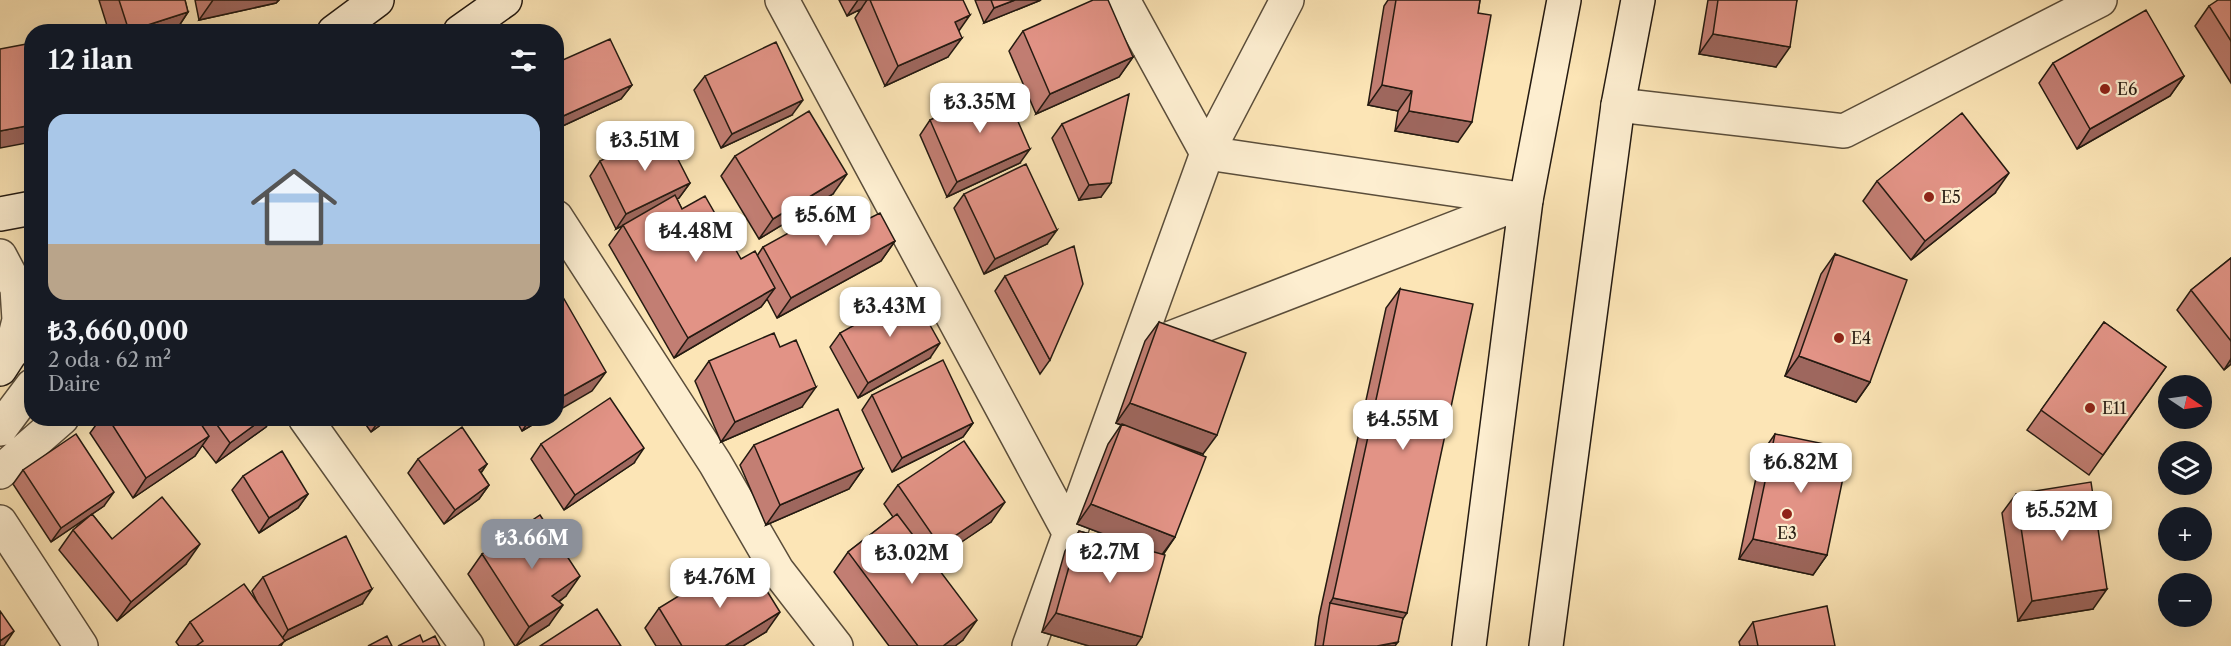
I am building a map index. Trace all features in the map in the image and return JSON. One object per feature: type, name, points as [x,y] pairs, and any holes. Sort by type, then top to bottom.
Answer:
[{"type":"street","points":[[344,24],[376,0]]},
{"type":"street","points":[[471,24],[505,0]]},
{"type":"street","points":[[782,0],[1070,534]]},
{"type":"street","points":[[1123,0],[1207,153]]},
{"type":"street","points":[[1029,646],[1207,153],[1287,0]]},
{"type":"street","points":[[1469,646],[1526,200],[1564,0]]},
{"type":"street","points":[[1546,646],[1618,105],[1638,0]]},
{"type":"street","points":[[1618,105],[1844,131],[2089,3]]},
{"type":"street","points":[[1207,153],[1526,200]]},
{"type":"street","points":[[1135,352],[1526,200]]},
{"type":"street","points":[[0,214],[24,210]]},
{"type":"street","points":[[564,229],[715,463],[777,570],[836,646]]},
{"type":"street","points":[[0,256],[17,288],[19,320],[14,353]]},
{"type":"street","points":[[0,429],[24,397]]},
{"type":"street","points":[[0,472],[53,426]]},
{"type":"street","points":[[312,426],[467,646]]},
{"type":"street","points":[[0,522],[81,646]]},
{"type":"building","points":[[119,0],[185,0],[188,12],[151,24],[127,24]]},
{"type":"building","points":[[870,0],[963,0],[970,15],[955,22],[962,38],[898,66]]},
{"type":"building","points":[[991,0],[1015,0],[994,8]]},
{"type":"building","points":[[1093,0],[1108,0],[1133,57],[1050,94],[1023,31]]},
{"type":"building","points":[[1396,0],[1480,0],[1478,13],[1491,15],[1472,122],[1409,111],[1412,91],[1382,85]]},
{"type":"building","points":[[1718,0],[1797,0],[1790,47],[1713,34]]},
{"type":"building","points":[[2218,0],[2231,0],[2231,41],[2209,6]]},
{"type":"building","name":"E6","points":[[2146,10],[2184,76],[2090,129],[2053,63]]},
{"type":"building","points":[[610,39],[632,85],[564,116],[564,59]]},
{"type":"building","points":[[776,42],[803,100],[732,134],[705,76]]},
{"type":"building","points":[[24,44],[24,126],[0,131],[0,49]]},
{"type":"building","points":[[1003,87],[1030,149],[957,182],[930,120]]},
{"type":"building","points":[[1129,94],[1111,183],[1089,185],[1062,124]]},
{"type":"building","points":[[809,111],[847,174],[773,219],[735,156]]},
{"type":"building","name":"E5","points":[[1962,113],[2009,173],[1925,241],[1877,181]]},
{"type":"building","points":[[663,130],[690,183],[626,214],[600,161]]},
{"type":"building","points":[[1026,164],[1057,230],[995,259],[964,194]]},
{"type":"building","points":[[675,195],[682,209],[705,196],[741,259],[755,251],[775,288],[688,338],[623,225]]},
{"type":"building","points":[[848,200],[860,223],[880,213],[895,241],[791,298],[763,247]]},
{"type":"building","points":[[1074,246],[1083,284],[1050,360],[1005,276]]},
{"type":"building","name":"E4","points":[[1835,254],[1907,280],[1870,382],[1799,356]]},
{"type":"building","points":[[2231,258],[2231,341],[2191,290]]},
{"type":"building","points":[[1400,289],[1473,304],[1407,613],[1333,598]]},
{"type":"building","points":[[912,293],[940,343],[868,383],[840,333]]},
{"type":"building","points":[[564,299],[606,372],[564,396]]},
{"type":"building","points":[[1159,322],[1246,353],[1217,435],[1130,403]]},
{"type":"building","name":"E11","points":[[2104,322],[2166,367],[2158,375],[2103,455],[2041,410]]},
{"type":"building","points":[[774,333],[780,347],[796,340],[816,387],[735,422],[709,361]]},
{"type":"building","points":[[943,360],[973,423],[902,458],[872,395]]},
{"type":"building","points":[[610,398],[644,448],[575,495],[541,444]]},
{"type":"building","points":[[838,409],[863,469],[780,505],[754,445]]},
{"type":"building","points":[[1122,424],[1206,457],[1175,537],[1091,504]]},
{"type":"building","points":[[113,426],[202,426],[209,436],[146,478]]},
{"type":"building","points":[[218,426],[253,426],[230,443]]},
{"type":"building","points":[[462,427],[487,464],[479,470],[489,485],[455,510],[418,459]]},
{"type":"building","points":[[76,434],[114,492],[61,528],[23,470]]},
{"type":"building","name":"E3","points":[[1775,434],[1849,449],[1827,555],[1753,539]]},
{"type":"building","points":[[964,441],[1005,502],[940,546],[898,485]]},
{"type":"building","points":[[282,451],[308,494],[269,518],[243,476]]},
{"type":"building","points":[[2091,482],[2107,589],[2032,601],[2016,494]]},
{"type":"building","points":[[162,497],[200,544],[131,602],[73,530],[92,514],[112,539]]},
{"type":"building","points":[[897,514],[977,620],[943,646],[918,646],[848,552]]},
{"type":"building","points":[[540,515],[580,576],[552,596],[563,605],[529,627],[482,554]]},
{"type":"building","points":[[1079,531],[1165,555],[1142,637],[1056,613]]},
{"type":"building","points":[[346,536],[372,589],[288,630],[263,577]]},
{"type":"building","points":[[749,562],[780,612],[725,646],[682,646],[659,608],[721,570],[725,577]]},
{"type":"building","points":[[244,584],[285,641],[278,646],[196,646],[203,641],[190,622]]},
{"type":"building","points":[[1330,603],[1403,618],[1398,642],[1377,646],[1323,646]]},
{"type":"building","points":[[1827,606],[1835,646],[1758,646],[1753,622]]},
{"type":"building","points":[[597,609],[621,646],[540,646]]},
{"type":"building","points":[[0,611],[14,631],[0,641]]},
{"type":"building","points":[[420,635],[423,642],[435,636],[440,646],[398,646]]},
{"type":"building","points":[[387,636],[392,646],[368,646]]},
{"type":"place","name":"E6","points":[[2105,89]]},
{"type":"place","name":"E5","points":[[1929,197]]},
{"type":"place","name":"E4","points":[[1839,338]]},
{"type":"place","name":"E11","points":[[2090,408]]},
{"type":"place","name":"E3","points":[[1787,514]]}]
